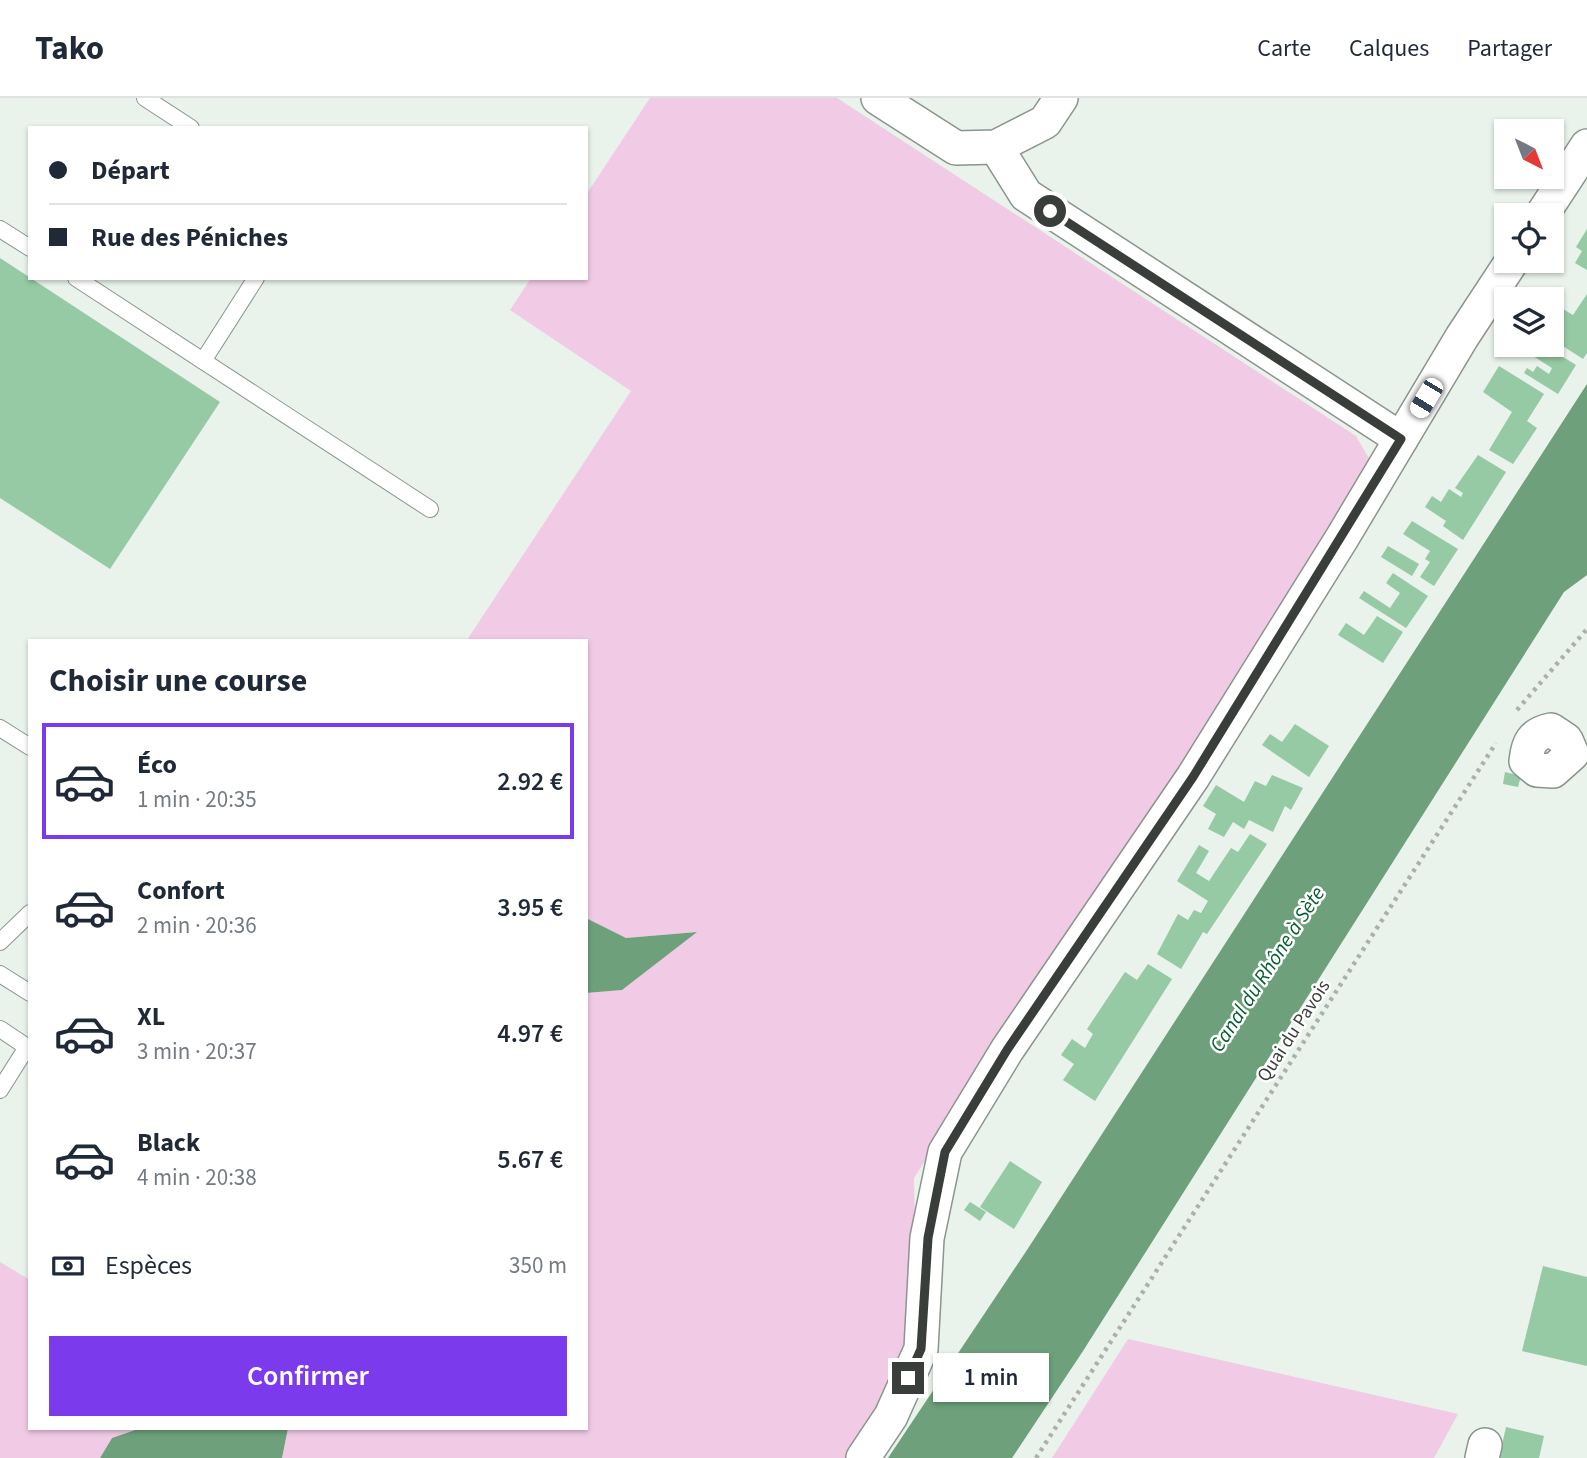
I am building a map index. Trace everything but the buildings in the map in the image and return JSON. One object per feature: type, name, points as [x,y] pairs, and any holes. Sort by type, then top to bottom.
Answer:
[{"type":"street","points":[[878,98],[956,148],[996,147],[1045,122],[1061,98]]},
{"type":"street","points":[[1550,203],[1587,146]]},
{"type":"street","points":[[996,147],[1027,195],[1401,439]]},
{"type":"street","points":[[863,1458],[891,1416],[921,1349],[928,1238],[945,1152],[1007,1050],[1193,777],[1462,337],[1504,273]]},
{"type":"lane","points":[[145,98],[188,126]]},
{"type":"lane","points":[[0,229],[28,247]]},
{"type":"lane","points":[[79,280],[430,509]]},
{"type":"lane","points":[[203,361],[255,280]]},
{"type":"lane","points":[[0,728],[28,746]]},
{"type":"lane","points":[[0,942],[28,916]]},
{"type":"lane","points":[[0,974],[28,992]]},
{"type":"lane","points":[[0,1029],[27,1047],[0,1090]]},
{"type":"path","points":[[1514,714],[1587,629]]},
{"type":"path","name":"Quai du Pavois","points":[[1036,1458],[1499,738]]},
{"type":"shaded area","points":[[650,98],[837,98],[1356,436],[1373,465],[914,1178],[917,1359],[853,1458],[282,1458],[288,1430],[588,1430],[588,993],[622,990],[696,932],[626,938],[588,919],[588,639],[468,639],[631,391],[510,310],[530,280],[588,280],[588,192]]},
{"type":"shaded area","points":[[0,1262],[28,1279],[28,1430],[135,1430],[112,1438],[100,1458],[0,1458]]},
{"type":"shaded area","points":[[1128,1339],[1458,1414],[1434,1458],[1052,1458]]},
{"type":"water","name":"Canal du Rhône à Sète","points":[[1587,384],[1587,575],[1564,592],[1083,1351],[1012,1458],[888,1458],[1027,1250]]},
{"type":"water","points":[[588,919],[626,938],[697,932],[622,990],[588,993]]},
{"type":"water","points":[[135,1430],[288,1430],[282,1458],[100,1458],[112,1438]]},
{"type":"route","points":[[908,1378],[921,1349],[928,1238],[945,1152],[1007,1050],[1193,777],[1401,439],[1050,211]]}]
